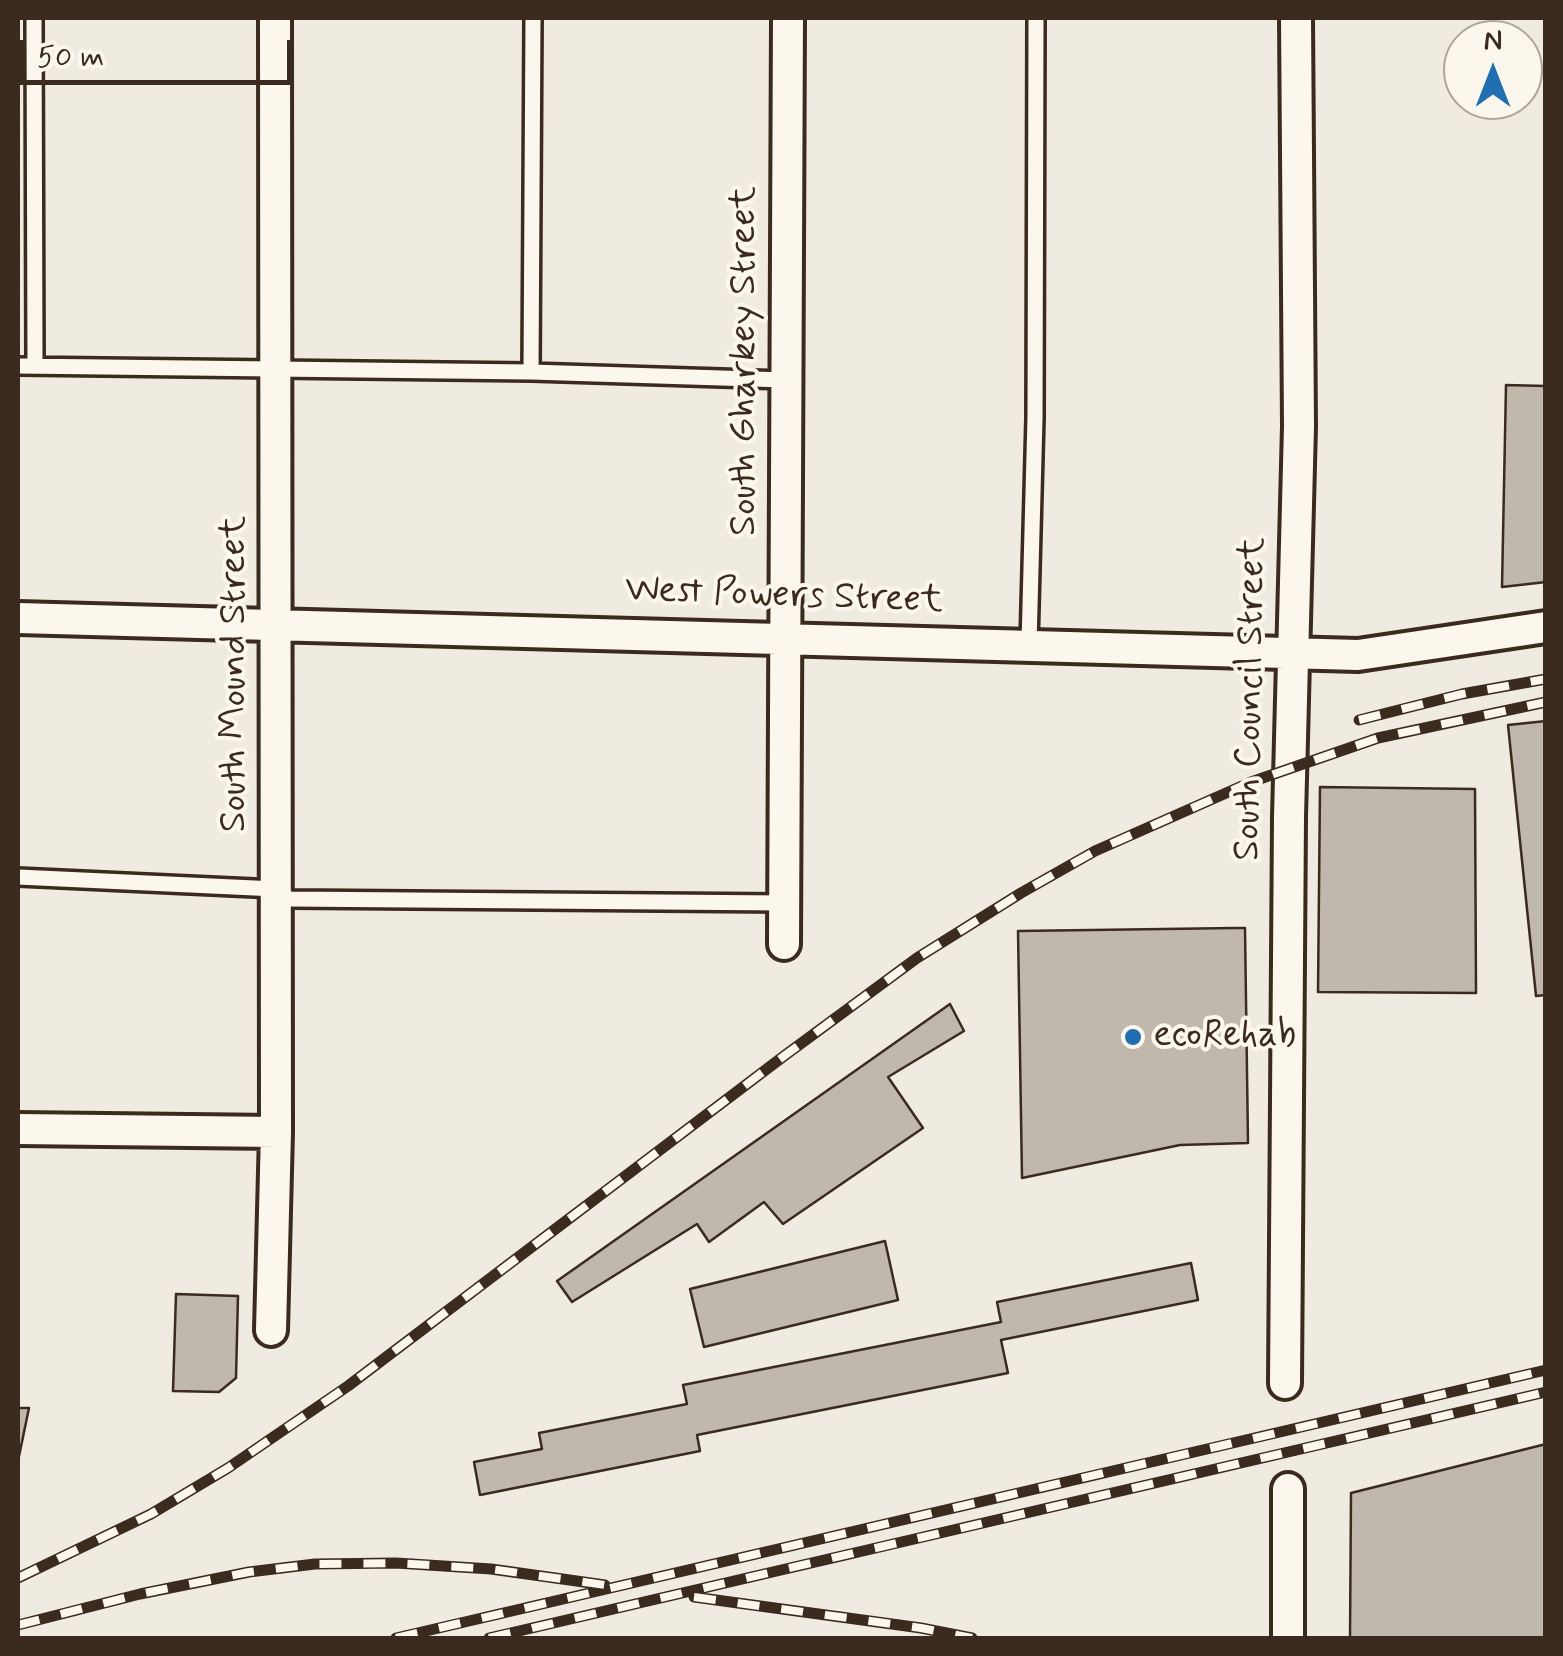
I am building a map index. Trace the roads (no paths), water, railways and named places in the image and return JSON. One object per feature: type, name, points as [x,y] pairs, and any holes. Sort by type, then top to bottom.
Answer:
[{"type":"street","name":"South Mound Street","points":[[271,1330],[276,1132],[275,18]]},
{"type":"street","name":"South Gharkey Street","points":[[784,944],[788,18]]},
{"type":"street","name":"South Council Street","points":[[1285,1382],[1288,817],[1299,426],[1296,18]]},
{"type":"street","name":"West Powers Street","points":[[18,618],[1358,654],[1546,627]]},
{"type":"street","points":[[18,1129],[276,1132]]},
{"type":"street","points":[[1288,1489],[1288,1638]]},
{"type":"lane","points":[[34,18],[35,366]]},
{"type":"lane","points":[[531,372],[533,18]]},
{"type":"lane","points":[[1029,644],[1035,418],[1036,18]]},
{"type":"lane","points":[[18,366],[531,372],[785,380]]},
{"type":"lane","points":[[18,878],[276,889],[289,898],[784,903]]},
{"type":"railway","points":[[1359,720],[1462,694],[1546,679]]},
{"type":"railway","points":[[18,1578],[151,1514],[228,1468],[348,1386],[917,958],[1021,893],[1095,851],[1251,782],[1378,738],[1546,702]]},
{"type":"railway","points":[[396,1638],[1546,1370]]},
{"type":"railway","points":[[489,1638],[1546,1392]]},
{"type":"railway","points":[[18,1625],[140,1594],[249,1572],[315,1564],[396,1563],[491,1569],[605,1585]]},
{"type":"railway","points":[[694,1597],[972,1638]]},
{"type":"place","name":"ecoRehab","points":[[1133,1037]]}]
